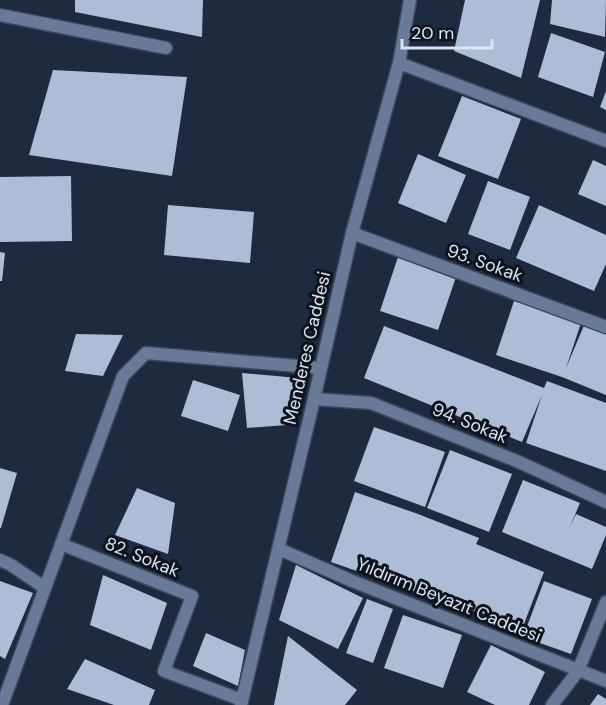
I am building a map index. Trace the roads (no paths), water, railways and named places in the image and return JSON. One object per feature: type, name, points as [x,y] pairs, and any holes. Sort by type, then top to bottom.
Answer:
[{"type":"street","name":"Menderes Caddesi","points":[[242,703],[352,233],[399,63],[410,0]]},
{"type":"street","points":[[0,15],[166,48]]},
{"type":"street","points":[[399,63],[606,141]]},
{"type":"street","name":"93. Sokak","points":[[352,233],[606,327]]},
{"type":"street","points":[[2,705],[123,376],[146,353],[321,368]]},
{"type":"street","name":"94. Sokak","points":[[314,399],[371,403],[519,462],[606,502]]},
{"type":"street","name":"82. Sokak","points":[[62,544],[192,597],[164,670],[242,703]]},
{"type":"street","name":"Yıldırım Beyazıt Caddesi","points":[[279,549],[352,581],[606,681]]},
{"type":"street","points":[[0,560],[45,588]]},
{"type":"street","points":[[552,705],[578,671],[606,602]]}]
